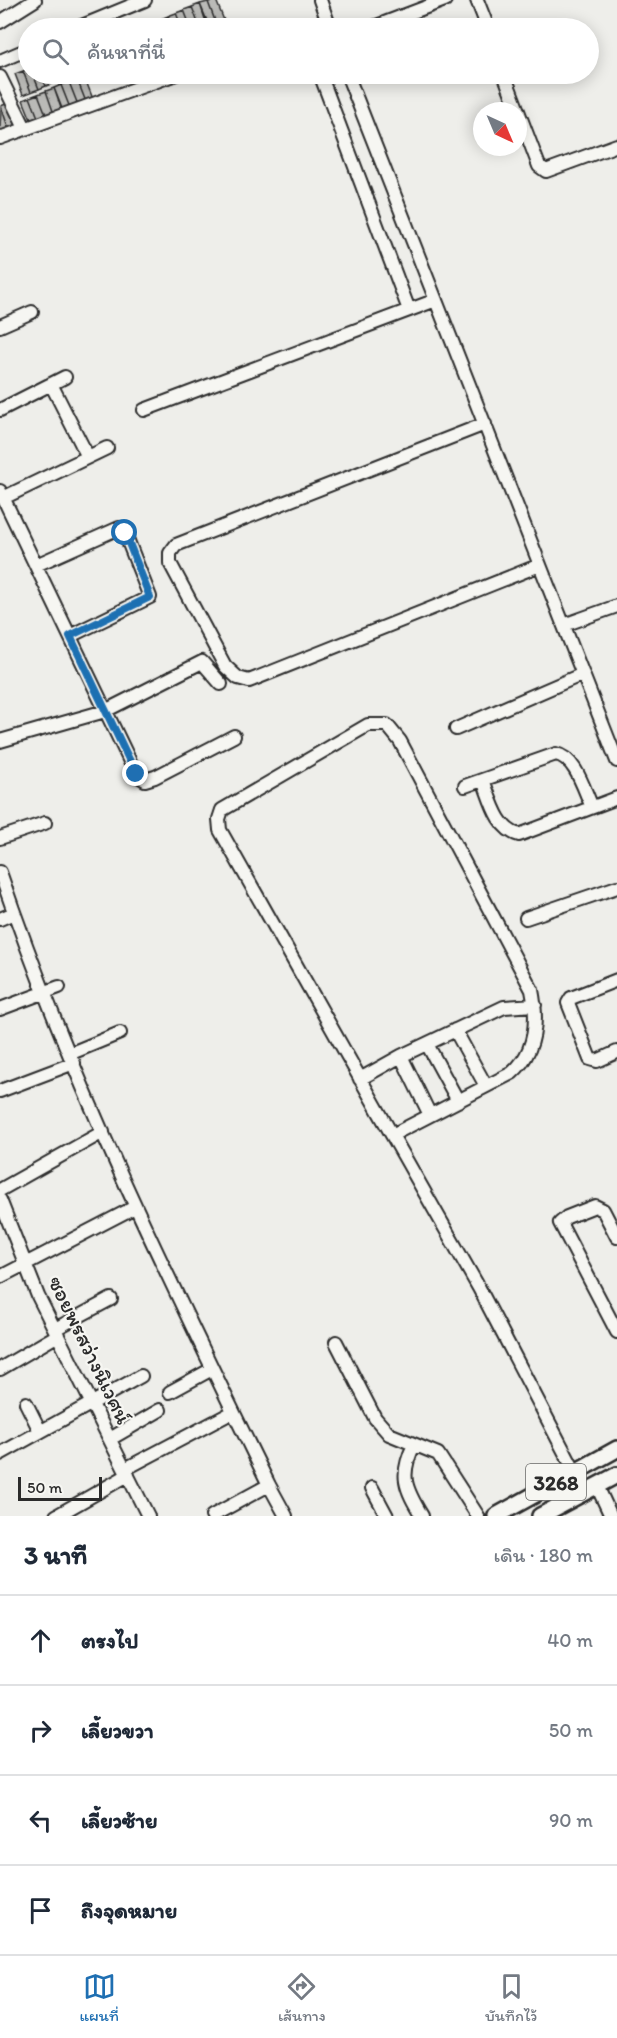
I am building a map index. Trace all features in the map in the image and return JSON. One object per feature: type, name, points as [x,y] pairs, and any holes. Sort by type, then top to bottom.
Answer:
[{"type":"main road","name":"3268","points":[[496,1516],[617,1449]]},
{"type":"main road","name":"3268","points":[[540,1516],[617,1475]]},
{"type":"street","points":[[0,22],[34,0]]},
{"type":"street","points":[[102,18],[146,0]]},
{"type":"street","points":[[320,0],[326,18]]},
{"type":"street","points":[[397,18],[445,0]]},
{"type":"street","points":[[477,0],[484,18]]},
{"type":"street","points":[[0,61],[18,53]]},
{"type":"street","points":[[0,77],[25,128]]},
{"type":"street","points":[[0,138],[148,84]]},
{"type":"street","points":[[324,84],[409,310]]},
{"type":"street","points":[[351,84],[617,761]]},
{"type":"street","points":[[508,84],[539,166],[546,171],[617,145]]},
{"type":"street","points":[[144,410],[436,300]]},
{"type":"street","points":[[0,326],[32,312]]},
{"type":"street","points":[[0,410],[65,378]]},
{"type":"street","points":[[51,384],[88,457]]},
{"type":"street","points":[[485,424],[176,545],[170,553],[170,563],[225,666],[238,678],[249,681],[540,565]]},
{"type":"street","points":[[107,448],[2,494],[136,774],[145,780],[234,736]]},
{"type":"street","points":[[36,565],[118,528],[125,533],[150,597],[70,636]]},
{"type":"street","points":[[564,625],[617,606]]},
{"type":"street","points":[[0,741],[105,711],[202,662],[220,684]]},
{"type":"street","points":[[456,729],[583,674]]},
{"type":"street","points":[[392,1135],[521,1065],[535,1032],[535,1005],[532,990],[400,741],[387,725],[369,725],[222,810],[219,819],[220,830],[360,1079],[479,1288],[575,1472]]},
{"type":"street","points":[[465,786],[556,754],[565,756],[592,807]]},
{"type":"street","points":[[483,780],[502,826],[509,833],[519,835],[617,798]]},
{"type":"street","points":[[0,838],[45,823]]},
{"type":"street","points":[[0,872],[43,992],[135,1207],[233,1412],[286,1516]]},
{"type":"street","points":[[526,918],[617,887]]},
{"type":"street","points":[[0,919],[14,913]]},
{"type":"street","points":[[617,980],[571,998],[568,1003],[590,1059],[597,1061],[617,1052]]},
{"type":"street","points":[[0,1009],[58,987]]},
{"type":"street","points":[[360,1079],[401,1056],[504,1006],[535,1005]]},
{"type":"street","points":[[455,1030],[486,1086]]},
{"type":"street","points":[[0,1091],[120,1033]]},
{"type":"street","points":[[427,1044],[458,1101]]},
{"type":"street","points":[[401,1056],[430,1115]]},
{"type":"street","points":[[0,1190],[103,1132]]},
{"type":"street","name":"ซอยพรสว่างนิเวศน์","points":[[0,1200],[56,1332],[148,1516]]},
{"type":"street","points":[[615,1324],[560,1223],[567,1217],[595,1206],[603,1210],[617,1237]]},
{"type":"street","points":[[0,1277],[135,1207]]},
{"type":"street","points":[[0,1369],[111,1299]]},
{"type":"street","points":[[336,1342],[375,1418],[389,1434],[438,1454],[478,1516]]},
{"type":"street","points":[[170,1392],[212,1369]]},
{"type":"street","points":[[0,1454],[91,1401],[141,1376]]},
{"type":"street","points":[[26,1403],[40,1431]]},
{"type":"street","points":[[110,1439],[160,1410]]},
{"type":"street","points":[[56,1516],[126,1472],[233,1412]]},
{"type":"street","points":[[414,1444],[406,1461],[404,1477],[422,1516]]},
{"type":"street","points":[[212,1516],[269,1485]]},
{"type":"street","points":[[597,1486],[611,1516]]},
{"type":"street","points":[[372,1488],[387,1516]]},
{"type":"building","points":[[216,0],[223,18],[214,18],[208,2]]},
{"type":"building","points":[[208,2],[214,18],[206,18],[200,4]]},
{"type":"building","points":[[200,4],[205,18],[196,18],[192,7]]},
{"type":"building","points":[[192,7],[196,18],[187,18],[184,10]]},
{"type":"building","points":[[184,10],[187,18],[178,18],[176,13]]},
{"type":"building","points":[[176,13],[178,18],[169,18],[168,16]]},
{"type":"building","points":[[19,84],[28,84],[31,92],[23,95]]},
{"type":"building","points":[[28,84],[37,84],[39,89],[31,92]]},
{"type":"building","points":[[37,84],[45,84],[46,86],[39,89]]},
{"type":"building","points":[[70,84],[79,84],[86,102],[78,105]]},
{"type":"building","points":[[70,84],[78,105],[70,108],[61,85]]},
{"type":"building","points":[[79,84],[87,84],[93,99],[86,102]]},
{"type":"building","points":[[61,85],[70,108],[63,111],[54,88]]},
{"type":"building","points":[[54,88],[62,111],[54,114],[46,91]]},
{"type":"building","points":[[46,91],[54,114],[47,117],[38,94]]},
{"type":"building","points":[[38,94],[47,117],[39,120],[30,97]]},
{"type":"building","points":[[30,97],[39,120],[32,122],[23,100]]},
{"type":"building","points":[[8,103],[17,127],[9,130],[1,106]]},
{"type":"building","points":[[1,106],[9,130],[1,133],[0,129]]},
{"type":"route","points":[[125,533],[150,597],[70,636],[136,774]]}]
